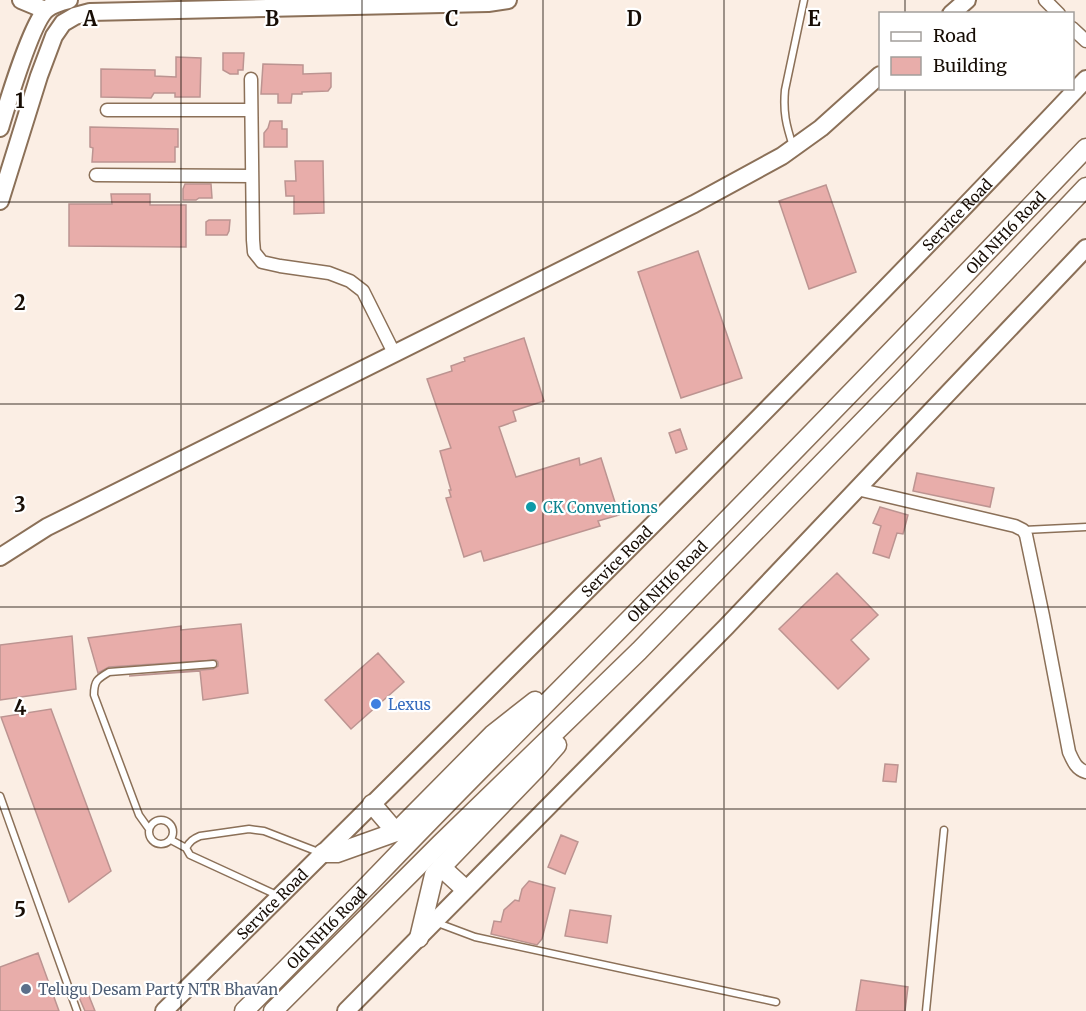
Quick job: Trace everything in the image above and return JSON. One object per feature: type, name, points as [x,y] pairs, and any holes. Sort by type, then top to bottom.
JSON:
[{"type":"main road","name":"Old NH16 Road","points":[[244,1011],[597,654],[873,371],[1086,148]]},
{"type":"main road","name":"Old NH16 Road","points":[[273,1011],[440,844],[639,651],[903,380],[1086,187]]},
{"type":"main road","points":[[418,938],[434,874],[537,768],[639,651]]},
{"type":"main road","points":[[323,853],[337,853],[396,832],[493,734],[597,654]]},
{"type":"main road","points":[[372,804],[396,832]]},
{"type":"main road","points":[[441,867],[465,889]]},
{"type":"street","points":[[21,0],[45,10]]},
{"type":"street","points":[[22,127],[1,124],[5,97],[36,23],[45,10],[57,3],[69,0]]},
{"type":"street","points":[[0,201],[30,102],[54,36],[63,23],[75,16],[90,12],[488,3],[508,0]]},
{"type":"street","points":[[953,12],[967,0]]},
{"type":"street","points":[[1045,0],[1057,12]]},
{"type":"street","points":[[1074,30],[1086,41]]},
{"type":"street","points":[[0,557],[47,527],[694,204],[782,156],[821,128],[879,76]]},
{"type":"street","points":[[251,79],[254,252],[262,262],[329,273],[350,281],[363,291],[394,353]]},
{"type":"street","name":"Service Road","points":[[164,1011],[632,547],[966,206],[1086,79]]},
{"type":"street","points":[[5,97],[30,102]]},
{"type":"street","points":[[107,110],[251,110]]},
{"type":"street","points":[[96,175],[252,176]]},
{"type":"street","points":[[346,1011],[726,627],[1086,248]]},
{"type":"street","points":[[857,489],[1015,526],[1023,530],[1043,616],[1069,752],[1075,764],[1086,772]]},
{"type":"lane","points":[[794,148],[785,124],[783,105],[804,0]]},
{"type":"lane","points":[[1023,530],[1086,527]]},
{"type":"lane","points":[[149,829],[155,821],[166,820],[173,829],[171,840],[166,844],[160,844],[150,839],[149,829],[139,814],[94,695],[94,684],[109,672],[213,664]]},
{"type":"lane","points":[[0,796],[77,1011]]},
{"type":"lane","points":[[186,848],[193,839],[200,836],[249,830],[264,831],[323,853]]},
{"type":"lane","points":[[926,1011],[944,830]]},
{"type":"lane","points":[[171,840],[186,848],[190,855],[279,896]]},
{"type":"lane","points":[[434,922],[475,937],[776,1002]]},
{"type":"building","points":[[223,53],[244,53],[243,70],[238,70],[238,74],[230,74],[223,70]]},
{"type":"building","points":[[176,57],[201,58],[200,97],[175,97],[175,93],[154,93],[151,98],[101,97],[101,69],[155,70],[155,76],[176,77]]},
{"type":"building","points":[[263,64],[303,65],[303,74],[331,73],[331,87],[328,91],[292,94],[291,103],[278,103],[278,94],[261,94]]},
{"type":"building","points":[[270,121],[282,121],[282,129],[287,129],[287,147],[264,147],[264,133]]},
{"type":"building","points":[[90,127],[178,129],[175,162],[92,162]]},
{"type":"building","points":[[295,161],[323,161],[324,213],[294,214],[294,196],[286,196],[285,181],[296,181]]},
{"type":"building","points":[[185,184],[211,184],[212,198],[183,200]]},
{"type":"building","points":[[826,185],[856,272],[809,289],[779,201]]},
{"type":"building","points":[[111,194],[150,194],[150,205],[186,205],[186,247],[69,246],[69,204],[112,204]]},
{"type":"building","points":[[230,220],[227,235],[206,235],[206,222]]},
{"type":"building","points":[[698,251],[742,378],[681,398],[638,272]]},
{"type":"building","points":[[524,338],[544,401],[513,411],[516,421],[499,427],[516,477],[579,458],[580,465],[601,458],[619,515],[598,521],[600,526],[484,561],[481,551],[464,557],[446,498],[451,497],[449,490],[451,490],[440,451],[451,448],[427,379],[452,371],[451,366],[465,361],[464,358]]},
{"type":"building","points":[[680,429],[687,449],[676,453],[669,433]]},
{"type":"building","points":[[917,473],[994,488],[990,507],[913,491]]},
{"type":"building","points":[[880,507],[908,515],[903,534],[897,533],[889,558],[873,553],[881,526],[873,523]]},
{"type":"building","points":[[837,573],[878,615],[851,640],[869,659],[838,689],[779,629]]},
{"type":"building","points":[[241,624],[248,693],[203,700],[200,671],[129,676],[213,669],[218,666],[216,660],[109,667],[98,673],[88,638],[181,626],[181,630]]},
{"type":"building","points":[[72,636],[76,689],[0,700],[0,645]]},
{"type":"building","points":[[378,653],[404,682],[351,729],[325,700]]},
{"type":"building","points":[[51,709],[111,871],[69,902],[1,717]]},
{"type":"building","points":[[885,764],[898,765],[896,782],[883,781]]},
{"type":"building","points":[[561,835],[578,842],[565,874],[548,867]]},
{"type":"building","points":[[529,881],[555,888],[542,939],[537,945],[491,934],[494,921],[501,922],[504,910],[515,900],[519,901],[522,889]]},
{"type":"building","points":[[570,910],[611,916],[607,943],[565,936]]},
{"type":"building","name":"Telugu Desam Party NTR Bhavan","points":[[38,953],[59,1011],[0,1011],[0,967]]},
{"type":"building","points":[[861,980],[908,987],[905,1011],[856,1011]]},
{"type":"building","points":[[87,991],[95,1011],[85,1011],[78,995]]},
{"type":"place","name":"CK Conventions","points":[[531,507]]},
{"type":"place","name":"Lexus","points":[[376,704]]},
{"type":"place","name":"Telugu Desam Party NTR Bhavan","points":[[26,989]]}]
